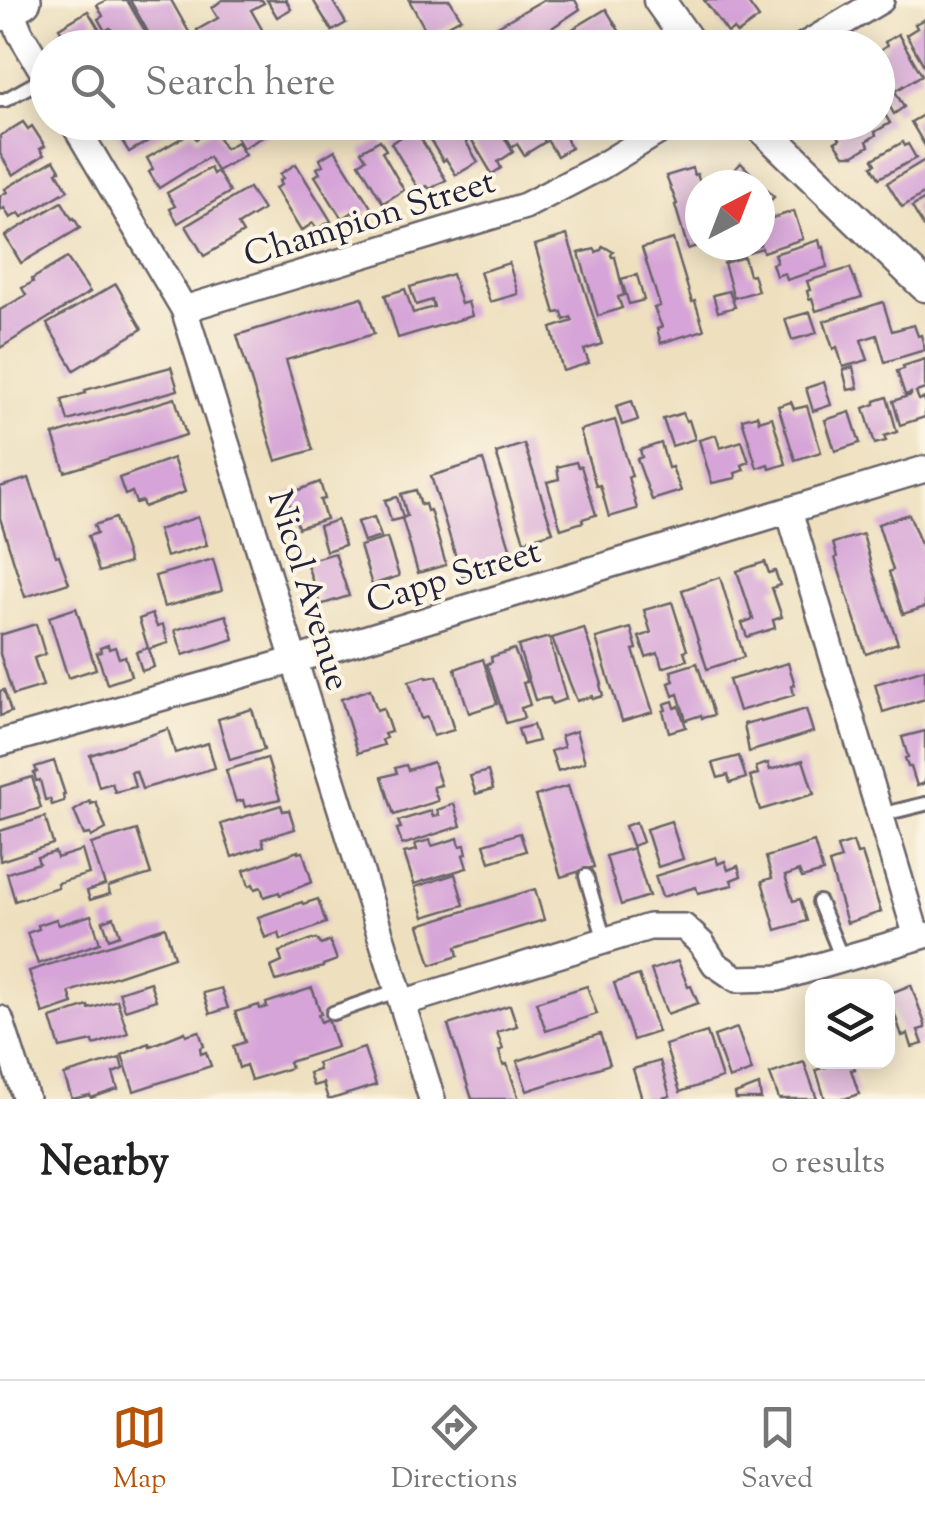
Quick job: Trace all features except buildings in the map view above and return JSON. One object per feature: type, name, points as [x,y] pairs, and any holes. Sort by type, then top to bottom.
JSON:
[{"type":"street","points":[[659,0],[680,30]]},
{"type":"street","points":[[830,30],[880,0]]},
{"type":"street","points":[[10,5],[30,51]]},
{"type":"street","name":"Nicol Avenue","points":[[84,140],[184,309],[432,1099]]},
{"type":"street","name":"Champion Street","points":[[184,309],[525,206],[644,140]]},
{"type":"street","points":[[775,140],[925,286]]},
{"type":"street","name":"Capp Street","points":[[0,743],[295,660],[925,469]]},
{"type":"street","points":[[400,996],[649,927],[684,927],[715,964],[738,979],[778,978],[921,936],[880,816],[789,511]]},
{"type":"street","points":[[0,1020],[26,1099]]},
{"type":"lane","points":[[0,100],[30,87]]},
{"type":"lane","points":[[880,816],[925,804]]},
{"type":"lane","points":[[586,876],[605,941]]},
{"type":"lane","points":[[819,902],[842,959]]},
{"type":"lane","points":[[333,1014],[400,996]]}]
